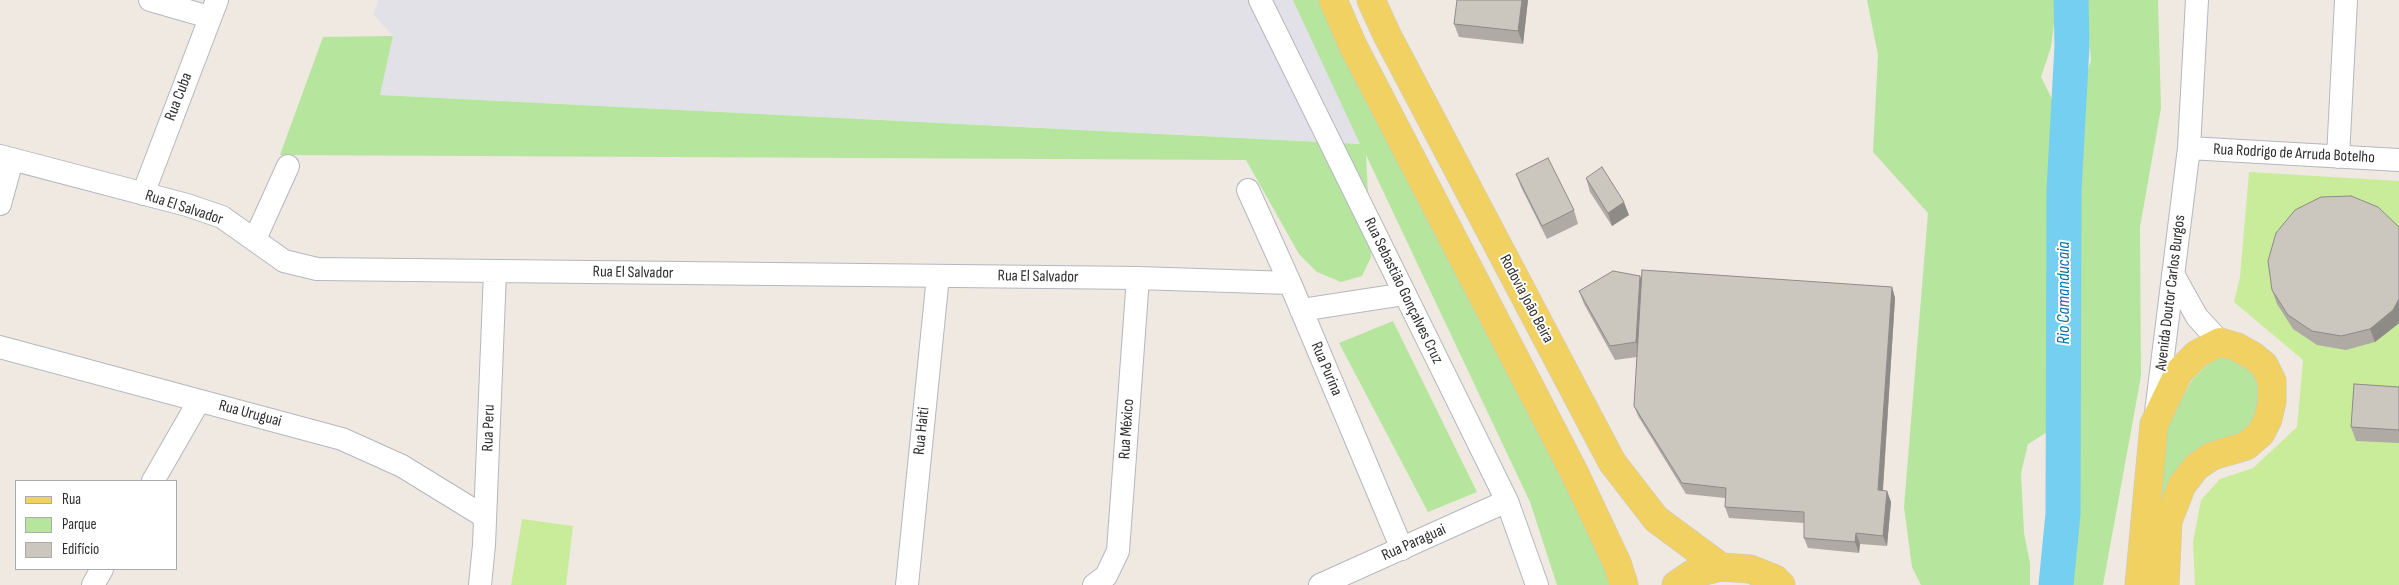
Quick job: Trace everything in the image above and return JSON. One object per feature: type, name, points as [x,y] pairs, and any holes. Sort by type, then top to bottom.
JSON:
[{"type":"main road","points":[[1333,0],[1353,46],[1574,472],[1617,563],[1624,585]]},
{"type":"main road","name":"Rodovia João Beira","points":[[1371,0],[1386,35],[1612,462],[1656,520],[1721,566]]},
{"type":"main road","points":[[2154,424],[2179,372],[2197,354],[2220,342],[2253,356],[2264,365],[2272,381],[2272,401],[2268,419],[2261,433],[2246,446],[2212,456],[2196,467],[2182,485],[2168,521],[2165,552],[2165,585]]},
{"type":"main road","name":"Avenida Doutor Carlos Burgos","points":[[2139,585],[2154,424]]},
{"type":"main road","points":[[1676,585],[1692,574],[1721,566],[1750,569],[1775,580],[1781,585]]},
{"type":"street","points":[[150,0],[213,8]]},
{"type":"street","name":"Rua Sebastião Gonçalves Cruz","points":[[1260,0],[1507,501],[1536,585]]},
{"type":"street","name":"Avenida Doutor Carlos Burgos","points":[[2154,424],[2189,148],[2197,0]]},
{"type":"street","points":[[2338,157],[2346,0]]},
{"type":"street","name":"Rua Cuba","points":[[143,194],[213,8]]},
{"type":"street","name":"Rua Rodrigo de Arruda Botelho","points":[[2189,148],[2399,160]]},
{"type":"street","points":[[0,204],[6,158]]},
{"type":"street","name":"Rua El Salvador","points":[[6,158],[222,217],[284,261],[317,270],[1138,278],[1290,283]]},
{"type":"street","points":[[255,239],[288,166]]},
{"type":"street","name":"Rua Purina","points":[[1248,190],[1290,283],[1402,549]]},
{"type":"street","name":"Rua Peru","points":[[480,585],[485,517],[495,272]]},
{"type":"street","points":[[2173,274],[2197,316],[2220,342]]},
{"type":"street","name":"Rua Haiti","points":[[906,585],[938,276]]},
{"type":"street","name":"Rua México","points":[[1100,580],[1118,551],[1138,278]]},
{"type":"street","points":[[1301,310],[1405,294]]},
{"type":"street","name":"Rua Uruguai","points":[[0,347],[342,438],[402,466],[485,517]]},
{"type":"street","points":[[154,480],[200,401]]},
{"type":"street","name":"Rua Paraguai","points":[[1320,585],[1507,501]]},
{"type":"street","points":[[93,585],[101,570]]},
{"type":"shaded area","points":[[378,0],[1301,0],[1365,144],[380,95],[393,36],[373,14]]},
{"type":"green space","points":[[1293,0],[1319,0],[1538,431],[1606,570],[1609,585],[1557,585],[1530,502],[1366,155],[1371,257],[1362,276],[1341,282],[1317,272],[1299,254],[1246,160],[280,155],[323,37],[393,36],[380,95],[1360,144]]},
{"type":"green space","points":[[1867,0],[2057,0],[2051,47],[2041,77],[2054,103],[2081,90],[2091,61],[2086,0],[2158,0],[2161,108],[2140,227],[2141,376],[2103,585],[2066,585],[2070,574],[2070,514],[2064,484],[2068,454],[2055,427],[2028,444],[2021,473],[2024,533],[2030,563],[2030,585],[1921,585],[1912,567],[1904,507],[1928,213],[1873,152],[1878,55]]},
{"type":"green space","points":[[2249,172],[2399,181],[2399,585],[2195,585],[2193,542],[2201,500],[2220,479],[2253,468],[2297,427],[2303,360],[2234,302],[2240,277]]},
{"type":"green space","points":[[1393,321],[1477,492],[1428,512],[1339,343]]},
{"type":"green space","points":[[2218,354],[2246,362],[2260,379],[2259,415],[2246,431],[2206,446],[2154,551],[2167,426],[2192,380]]},
{"type":"green space","points":[[522,519],[573,526],[566,585],[511,585]]},
{"type":"building","points":[[1457,0],[1522,0],[1518,31],[1454,24]]},
{"type":"building","points":[[1548,158],[1574,210],[1542,226],[1516,174]]},
{"type":"building","points":[[1602,167],[1624,202],[1608,213],[1586,178]]},
{"type":"building","points":[[2351,196],[2378,207],[2399,227],[2399,299],[2393,310],[2370,329],[2341,336],[2312,331],[2288,315],[2272,290],[2268,261],[2276,233],[2295,210],[2321,197]]},
{"type":"building","points":[[1642,270],[1892,287],[1878,490],[1887,491],[1883,536],[1856,533],[1855,542],[1804,538],[1804,512],[1725,507],[1726,488],[1682,483],[1634,406]]},
{"type":"building","points":[[1613,271],[1640,276],[1636,342],[1610,346],[1579,291]]},
{"type":"building","points":[[2354,384],[2399,387],[2399,430],[2351,427]]},
{"type":"waterway","name":"Rio Camanducaia","points":[[2056,585],[2063,514],[2064,190],[2072,46],[2071,0]]}]
